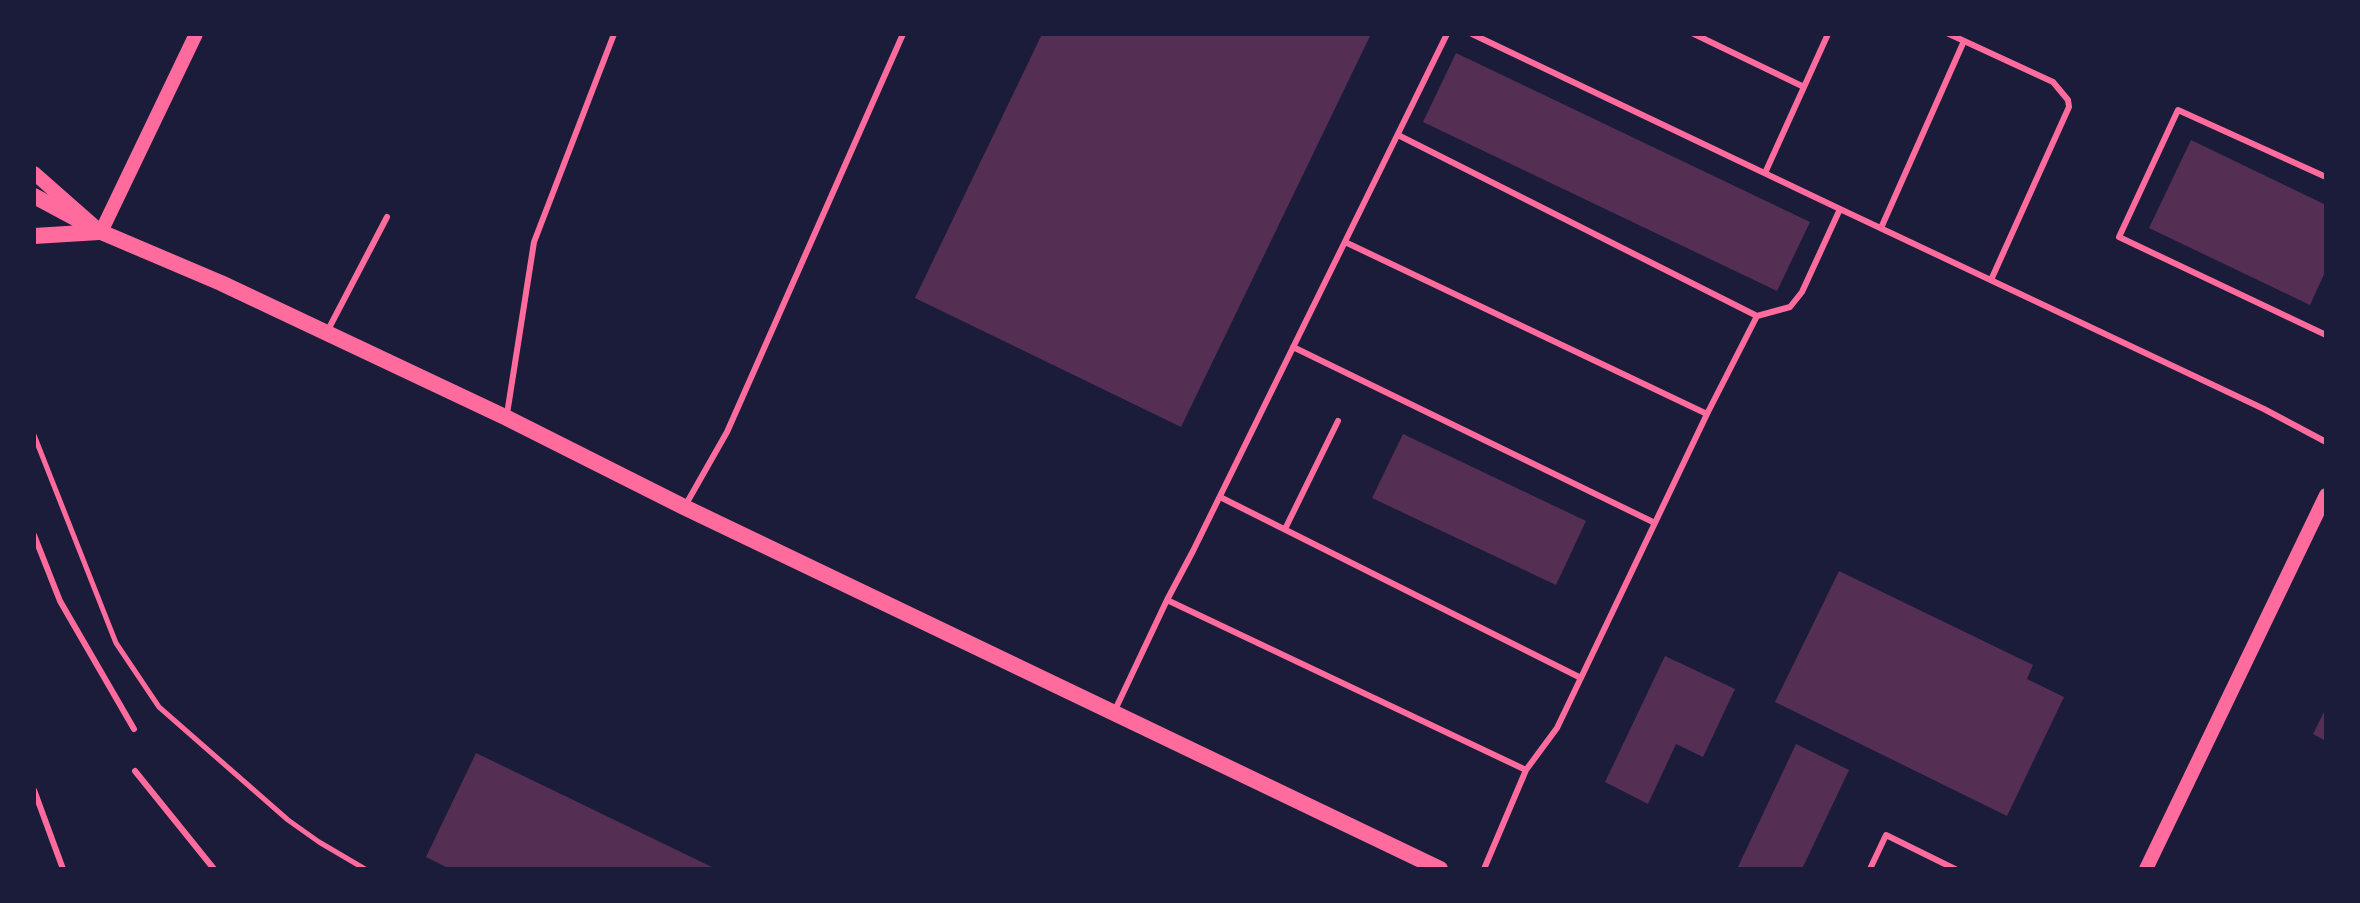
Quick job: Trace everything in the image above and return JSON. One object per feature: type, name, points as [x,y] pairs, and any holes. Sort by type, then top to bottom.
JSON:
[{"type":"main road","points":[[34,196],[101,232],[221,283],[507,418],[684,507],[1440,869]]},
{"type":"main road","points":[[34,236],[101,232]]},
{"type":"street","points":[[34,173],[101,232],[196,34]]},
{"type":"street","points":[[2146,869],[2326,495]]},
{"type":"lane","points":[[507,418],[534,242],[614,34]]},
{"type":"lane","points":[[684,507],[727,432],[903,34]]},
{"type":"lane","points":[[1114,713],[1447,34]]},
{"type":"lane","points":[[1472,34],[2264,409],[2326,442]]},
{"type":"lane","points":[[1694,34],[1804,87]]},
{"type":"lane","points":[[1765,173],[1828,34]]},
{"type":"lane","points":[[1949,34],[2053,82],[2064,93],[2069,107],[1991,280]]},
{"type":"lane","points":[[1881,228],[1964,41]]},
{"type":"lane","points":[[2326,177],[2178,110],[2119,237],[2326,335]]},
{"type":"lane","points":[[1398,135],[1757,316],[1790,307],[1802,292],[1840,209]]},
{"type":"lane","points":[[326,333],[387,217]]},
{"type":"lane","points":[[1345,242],[1707,414]]},
{"type":"lane","points":[[1484,869],[1526,770],[1557,728],[1757,316]]},
{"type":"lane","points":[[1293,347],[1655,523]]},
{"type":"lane","points":[[1285,529],[1338,421]]},
{"type":"lane","points":[[1220,497],[1581,678]]},
{"type":"lane","points":[[34,535],[60,601],[134,729]]},
{"type":"lane","points":[[1167,600],[1526,770]]},
{"type":"lane","points":[[135,771],[214,869]]},
{"type":"lane","points":[[34,790],[63,869]]},
{"type":"lane","points":[[1870,869],[1886,835],[1955,869]]},
{"type":"path","points":[[34,435],[116,643],[159,707],[288,820],[365,869]]},
{"type":"building","points":[[1042,34],[1371,34],[1181,427],[915,298]]},
{"type":"building","points":[[1456,53],[1810,222],[1777,291],[1423,122]]},
{"type":"building","points":[[2191,140],[2326,205],[2326,270],[2310,305],[2149,228]]},
{"type":"building","points":[[1403,434],[1586,521],[1556,585],[1372,498]]},
{"type":"building","points":[[1839,571],[2033,665],[2027,679],[2064,697],[2007,816],[1775,702]]},
{"type":"building","points":[[1665,656],[1735,689],[1703,757],[1676,744],[1648,804],[1605,782]]},
{"type":"building","points":[[2326,708],[2326,741],[2313,734]]},
{"type":"building","points":[[1796,744],[1849,770],[1802,869],[1737,869]]},
{"type":"building","points":[[476,753],[716,869],[450,869],[426,857]]}]
